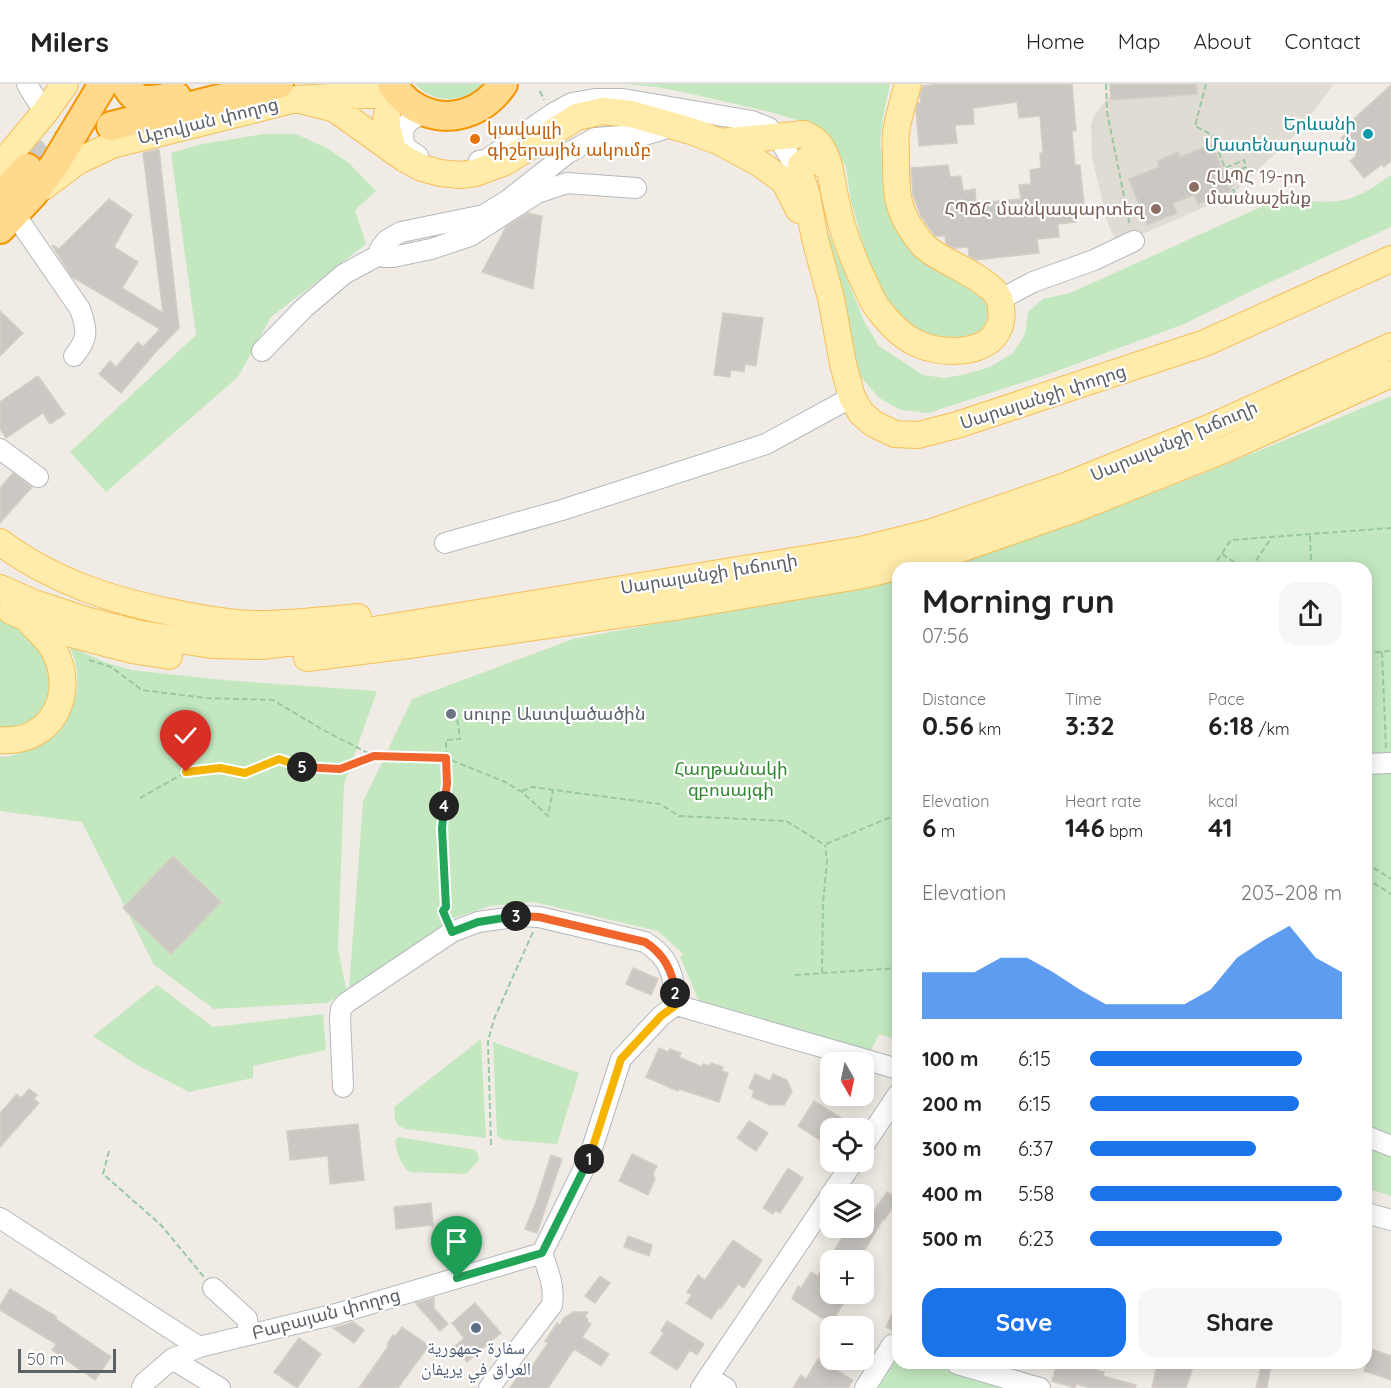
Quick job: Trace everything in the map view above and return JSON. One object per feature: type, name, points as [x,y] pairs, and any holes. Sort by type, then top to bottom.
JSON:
[{"type":"highway","points":[[126,84],[135,97],[147,101],[236,84],[280,90]]},
{"type":"highway","points":[[394,88],[410,104],[426,112],[453,116],[470,112],[486,103],[503,84]]},
{"type":"highway","name":"Աբովյան փողոց","points":[[111,126],[280,90]]},
{"type":"highway","points":[[6,215],[20,176],[55,164],[96,96]]},
{"type":"main road","points":[[20,176],[39,119],[65,84]]},
{"type":"main road","points":[[720,142],[804,134],[816,142],[823,151],[830,169],[842,225],[854,262],[876,306],[901,334],[917,344],[947,351],[966,350],[986,344],[997,332],[1002,317],[1001,305],[996,292],[923,246],[907,224],[899,205],[896,188],[896,133],[908,84]]},
{"type":"main road","points":[[393,150],[385,119],[394,88]]},
{"type":"main road","name":"Աբովյան փողոց","points":[[20,176],[78,161],[112,144],[280,90],[394,88]]},
{"type":"main road","points":[[280,90],[335,109],[422,168],[460,175],[476,173],[505,162],[577,117],[603,111],[631,114],[691,130],[720,142],[759,163],[784,181],[815,239]]},
{"type":"main road","points":[[0,141],[39,119]]},
{"type":"main road","points":[[815,239],[807,196],[800,174],[801,165],[807,160],[818,161],[830,169]]},
{"type":"main road","points":[[0,241],[6,215]]},
{"type":"main road","name":"Սարալանջի փողոց","points":[[815,239],[831,298],[843,364],[852,397],[861,413],[874,424],[895,434],[918,435],[957,425],[1205,343],[1391,259]]},
{"type":"main road","name":"Սարալանջի խճուղի","points":[[0,588],[33,603],[141,634],[212,645],[262,646],[319,639],[860,549],[932,532],[1065,486],[1211,427],[1391,346]]},
{"type":"main road","name":"Սարալանջի խճուղի","points":[[916,562],[940,556],[1074,509],[1226,449],[1391,374]]},
{"type":"main road","points":[[0,542],[18,556],[73,584],[123,601],[224,622],[265,624],[400,613],[459,615]]},
{"type":"main road","name":"Սարալանջի խճուղի","points":[[0,606],[52,629],[132,650],[215,662],[279,661],[674,607],[864,575],[892,568]]},
{"type":"main road","points":[[0,740],[20,739],[43,728],[54,716],[61,698],[61,671],[54,650],[25,617]]},
{"type":"street","points":[[27,84],[39,119]]},
{"type":"street","points":[[426,112],[408,121],[403,127],[405,147],[429,161],[443,164],[469,164],[486,160],[552,114],[572,104],[595,99],[623,99],[752,121],[768,128],[776,136],[800,174]]},
{"type":"street","points":[[381,254],[380,249],[387,240],[401,232],[484,215],[508,200],[568,153],[595,138],[622,135],[638,137],[674,126]]},
{"type":"street","points":[[381,254],[384,257],[431,249],[470,236],[537,193],[567,183],[636,188]]},
{"type":"street","points":[[6,215],[80,309],[85,321],[86,336],[83,345],[74,356]]},
{"type":"street","points":[[999,300],[1033,282],[1094,260],[1134,241]]},
{"type":"street","points":[[262,351],[304,308],[345,274],[381,254]]},
{"type":"street","points":[[445,543],[562,510],[766,444],[852,397]]},
{"type":"street","points":[[0,449],[38,477]]},
{"type":"street","points":[[1372,764],[1389,763]]},
{"type":"street","points":[[343,1087],[341,1009],[346,1003],[452,932],[478,922],[521,916],[536,925],[645,942],[657,949],[672,974],[676,1005]]},
{"type":"street","points":[[676,1005],[892,1067]]},
{"type":"street","points":[[489,1388],[552,1305],[553,1285],[542,1253],[589,1158],[621,1059],[661,1016],[676,1005]]},
{"type":"street","points":[[874,1130],[892,1103]]},
{"type":"street","points":[[1372,1138],[1391,1146]]},
{"type":"street","points":[[726,1388],[705,1383],[820,1210]]},
{"type":"street","points":[[1372,1215],[1391,1220]]},
{"type":"street","points":[[0,1218],[199,1347]]},
{"type":"street","name":"Բաբայան փողոց","points":[[141,1388],[172,1359],[199,1347],[336,1314],[542,1253]]},
{"type":"street","points":[[213,1288],[247,1318],[249,1335]]},
{"type":"street","points":[[865,1388],[892,1345]]},
{"type":"street","points":[[172,1359],[220,1388]]},
{"type":"street","points":[[973,1369],[1027,1386]]},
{"type":"path","points":[[1106,84],[1107,112],[1134,241]]},
{"type":"path","points":[[1206,84],[1195,126],[1212,135],[1225,168],[1244,160],[1246,167],[1227,175],[1237,199]]},
{"type":"path","points":[[1216,562],[1232,540],[1391,528]]},
{"type":"path","points":[[1310,535],[1310,562]]},
{"type":"path","points":[[1255,562],[1272,537]]},
{"type":"path","points":[[1222,554],[1234,562]]},
{"type":"path","points":[[1372,653],[1391,651]]},
{"type":"path","points":[[1382,652],[1389,763]]},
{"type":"path","points":[[80,657],[111,667],[141,690],[206,698],[273,700],[325,731],[374,756]]},
{"type":"path","points":[[451,711],[456,710],[460,739],[446,740],[447,784],[442,829],[446,907],[443,911],[452,932]]},
{"type":"path","points":[[140,798],[186,772],[220,768],[245,773],[279,759],[300,767],[340,769],[374,756],[446,758],[505,782],[522,792],[548,816],[554,790]]},
{"type":"path","points":[[522,792],[532,787],[660,804],[679,816],[786,821],[825,845]]},
{"type":"path","points":[[825,845],[892,817]]},
{"type":"path","points":[[822,974],[823,903],[827,861],[825,845]]},
{"type":"path","points":[[1372,867],[1391,879]]},
{"type":"path","points":[[1372,882],[1391,894]]},
{"type":"path","points":[[491,1145],[488,1041],[494,1019],[536,925]]},
{"type":"path","points":[[795,975],[892,968]]},
{"type":"path","points":[[109,1151],[103,1174],[161,1225],[213,1288]]},
{"type":"shaded area","points":[[1109,84],[1334,84],[1299,131],[1236,191],[1237,193],[1117,245],[1107,221],[1092,157],[1091,124],[1094,116],[1110,95]]},
{"type":"green space","points":[[415,84],[484,84],[468,95],[450,99],[431,96]]},
{"type":"green space","points":[[624,84],[890,84],[880,143],[889,202],[981,291],[989,308],[986,322],[979,333],[966,340],[936,338],[917,332],[897,320],[886,302],[867,259],[851,201],[846,167],[836,149],[809,124],[774,113],[692,94],[657,87]]},
{"type":"green space","points":[[264,134],[296,134],[327,148],[349,163],[376,191],[355,210],[366,244],[271,317],[238,377],[106,492],[70,452],[196,335],[171,153],[202,144]]},
{"type":"green space","points":[[1391,175],[1391,227],[1184,324],[1046,375],[928,413],[901,410],[879,398],[861,377],[826,227],[865,323],[879,346],[923,375],[945,378],[990,367],[1013,353],[1025,334],[1028,312],[1043,299],[1070,293],[1281,198],[1322,202],[1344,200],[1363,193]]},
{"type":"green space","points":[[1391,396],[1391,1196],[1372,1190],[1372,562],[953,562],[1061,527],[1211,470]]},
{"type":"green space","name":"Հաղթանակի զբոսայգի","points":[[892,580],[892,1038],[879,1034],[870,1052],[863,1052],[699,1001],[680,957],[683,954],[658,931],[534,902],[490,906],[451,919],[349,988],[363,802],[412,699],[573,639]]},
{"type":"green space","points":[[0,616],[37,640],[57,674],[41,718],[0,732]]},
{"type":"green space","points":[[69,645],[107,663],[131,670],[223,680],[377,691],[344,784],[338,949],[347,993],[326,1003],[214,1009],[154,965],[82,822],[0,811],[0,757],[23,752],[49,737],[60,727],[74,703],[77,675],[75,660]]},
{"type":"green space","points":[[157,985],[213,1027],[323,1014],[326,1050],[253,1066],[253,1078],[189,1092],[137,1065],[93,1036]]},
{"type":"green space","points":[[481,1039],[486,1138],[406,1129],[399,1126],[395,1118],[394,1107]]},
{"type":"green space","points":[[493,1042],[579,1073],[557,1144],[506,1140],[497,1135]]},
{"type":"green space","points":[[399,1137],[475,1150],[479,1160],[466,1174],[410,1172],[401,1162],[398,1153],[395,1140]]},
{"type":"green space","points":[[892,1360],[892,1369],[956,1369],[1020,1388],[873,1388],[889,1361]]},
{"type":"building","points":[[932,84],[1072,84],[1076,131],[1072,131],[1075,165],[1080,165],[1084,203],[1074,204],[1076,222],[1058,224],[1059,237],[1037,239],[1039,253],[976,260],[969,256],[968,247],[954,248],[946,243],[945,236],[935,236],[921,216],[913,195],[911,168],[948,165],[950,177],[961,176],[963,191],[975,189],[976,203],[1021,199],[1019,185],[1031,184],[1030,170],[1041,168],[1040,153],[1043,153],[1040,116],[1019,118],[1017,102],[973,108],[974,124],[955,125],[957,143],[919,146],[916,110],[918,103],[921,103],[920,96],[923,86]]},
{"type":"building","points":[[1110,84],[1196,84],[1197,94],[1111,100]]},
{"type":"building","name":"Երևանի Մատենադարան","points":[[1391,85],[1391,161],[1384,167],[1382,164],[1364,178],[1350,161],[1357,155],[1341,138],[1349,131],[1345,127]]},
{"type":"building","name":"ՀԱՊՀ 19-րդ մասնաշենք","points":[[1212,144],[1231,191],[1198,204],[1194,195],[1173,203],[1177,213],[1147,225],[1129,179],[1159,167],[1157,161],[1178,152],[1180,157]]},
{"type":"building","points":[[159,149],[179,328],[121,393],[99,374],[110,361],[116,367],[138,342],[143,347],[160,329],[72,277],[52,245],[59,249],[109,199],[132,215],[114,247],[138,262],[122,288],[163,313],[143,153]]},
{"type":"building","points":[[528,213],[542,216],[533,289],[482,272],[506,227]]},
{"type":"building","points":[[0,311],[23,333],[0,356]]},
{"type":"building","points":[[723,313],[763,318],[756,366],[745,364],[744,372],[731,370],[730,377],[714,375]]},
{"type":"building","points":[[38,376],[65,414],[50,424],[43,413],[6,438],[0,429],[0,402]]},
{"type":"building","points":[[13,473],[32,487],[0,523],[0,488]]},
{"type":"building","points":[[173,856],[221,902],[171,954],[123,908]]},
{"type":"building","points":[[633,968],[658,979],[651,995],[626,984]]},
{"type":"building","points":[[659,1048],[668,1052],[670,1049],[681,1053],[679,1057],[702,1067],[703,1064],[710,1066],[711,1063],[723,1067],[722,1071],[728,1073],[719,1102],[679,1089],[678,1091],[646,1077]]},
{"type":"building","points":[[755,1074],[770,1081],[773,1074],[787,1080],[792,1092],[784,1105],[770,1105],[752,1097],[754,1091],[749,1088]]},
{"type":"building","points":[[29,1089],[37,1095],[34,1099],[39,1103],[0,1147],[0,1113],[17,1094],[21,1098]]},
{"type":"building","points":[[814,1101],[841,1118],[820,1118],[820,1140],[798,1126]]},
{"type":"building","points":[[749,1121],[768,1133],[756,1151],[737,1138]]},
{"type":"building","points":[[358,1124],[364,1180],[330,1184],[328,1156],[290,1160],[287,1131]]},
{"type":"building","points":[[632,1154],[657,1166],[653,1174],[655,1179],[648,1195],[619,1181]]},
{"type":"building","points":[[551,1155],[562,1159],[537,1233],[525,1229]]},
{"type":"building","points":[[788,1168],[803,1178],[780,1213],[775,1210],[773,1214],[763,1208]]},
{"type":"building","points":[[887,1192],[892,1195],[892,1208],[874,1234],[874,1211]]},
{"type":"building","points":[[431,1203],[433,1225],[396,1229],[394,1207]]},
{"type":"building","points":[[628,1236],[652,1245],[649,1256],[624,1247]]},
{"type":"building","points":[[842,1238],[872,1238],[865,1250],[834,1250]]},
{"type":"building","points":[[733,1240],[762,1260],[744,1288],[738,1284],[711,1319],[686,1303],[692,1295],[687,1292],[698,1275],[705,1280]]},
{"type":"building","points":[[811,1272],[818,1276],[820,1272],[820,1304],[843,1304],[836,1316],[820,1317],[792,1299],[798,1286],[801,1288]]},
{"type":"building","points":[[600,1276],[610,1283],[595,1303],[585,1296]]},
{"type":"building","points":[[10,1289],[57,1317],[56,1319],[111,1357],[95,1380],[52,1350],[56,1344],[0,1310]]},
{"type":"building","points":[[434,1298],[434,1308],[448,1324],[440,1331],[415,1303]]},
{"type":"building","name":"سفارة جمهورية العراق في يريفان","points":[[475,1303],[501,1333],[467,1362],[454,1347],[464,1338],[452,1323]]},
{"type":"building","points":[[573,1312],[588,1312],[585,1317],[591,1324],[582,1337],[609,1354],[601,1366],[574,1349],[548,1388],[510,1388],[521,1372],[526,1375],[548,1343],[545,1341],[557,1323],[560,1325],[563,1319]]},
{"type":"building","points":[[892,1314],[892,1330],[886,1327]]},
{"type":"building","points":[[667,1321],[704,1344],[697,1355],[690,1350],[677,1370],[650,1353],[664,1333],[661,1331]]},
{"type":"building","points":[[353,1322],[364,1330],[354,1343],[333,1328]]},
{"type":"building","points":[[402,1327],[429,1346],[398,1388],[359,1388],[389,1345],[387,1344],[393,1335],[395,1337]]},
{"type":"building","points":[[299,1338],[321,1354],[297,1388],[274,1372]]},
{"type":"building","points":[[1372,1349],[1391,1356],[1391,1380],[1364,1371],[1372,1369]]},
{"type":"building","points":[[818,1359],[820,1370],[836,1370],[853,1380],[848,1388],[793,1388],[801,1375],[806,1379]]},
{"type":"building","points":[[1056,1369],[1093,1369],[1104,1372],[1103,1376],[1136,1385],[1135,1388],[1090,1388],[1076,1384],[1075,1388],[1052,1381]]},
{"type":"building","points":[[1156,1369],[1192,1369],[1186,1388],[1152,1388]]},
{"type":"building","points":[[1261,1369],[1270,1369],[1267,1388],[1256,1388]]},
{"type":"tunnel","points":[[27,168],[71,138],[88,131],[111,126]]},
{"type":"place","name":"Երևանի Մատենադարան","points":[[1368,134]]},
{"type":"place","name":"կավալլի գիշերային ակումբ","points":[[475,139]]},
{"type":"place","name":"ՀԱՊՀ 19-րդ մասնաշենք","points":[[1194,187]]},
{"type":"place","name":"ՀՊՃՀ մանկապարտեզ","points":[[1156,209]]},
{"type":"place","name":"սուրբ Աստվածածին","points":[[451,714]]},
{"type":"place","name":"سفارة جمهورية العراق في يريفان","points":[[476,1328]]},
{"type":"route","points":[[186,772],[220,768],[245,773],[279,759],[300,767],[340,769],[374,756],[446,758],[447,784],[442,829],[446,907],[443,911],[452,932],[478,922],[521,916],[539,917],[645,942],[657,949],[672,974],[676,1005],[661,1016],[621,1059],[589,1158],[542,1253],[457,1278]]}]
